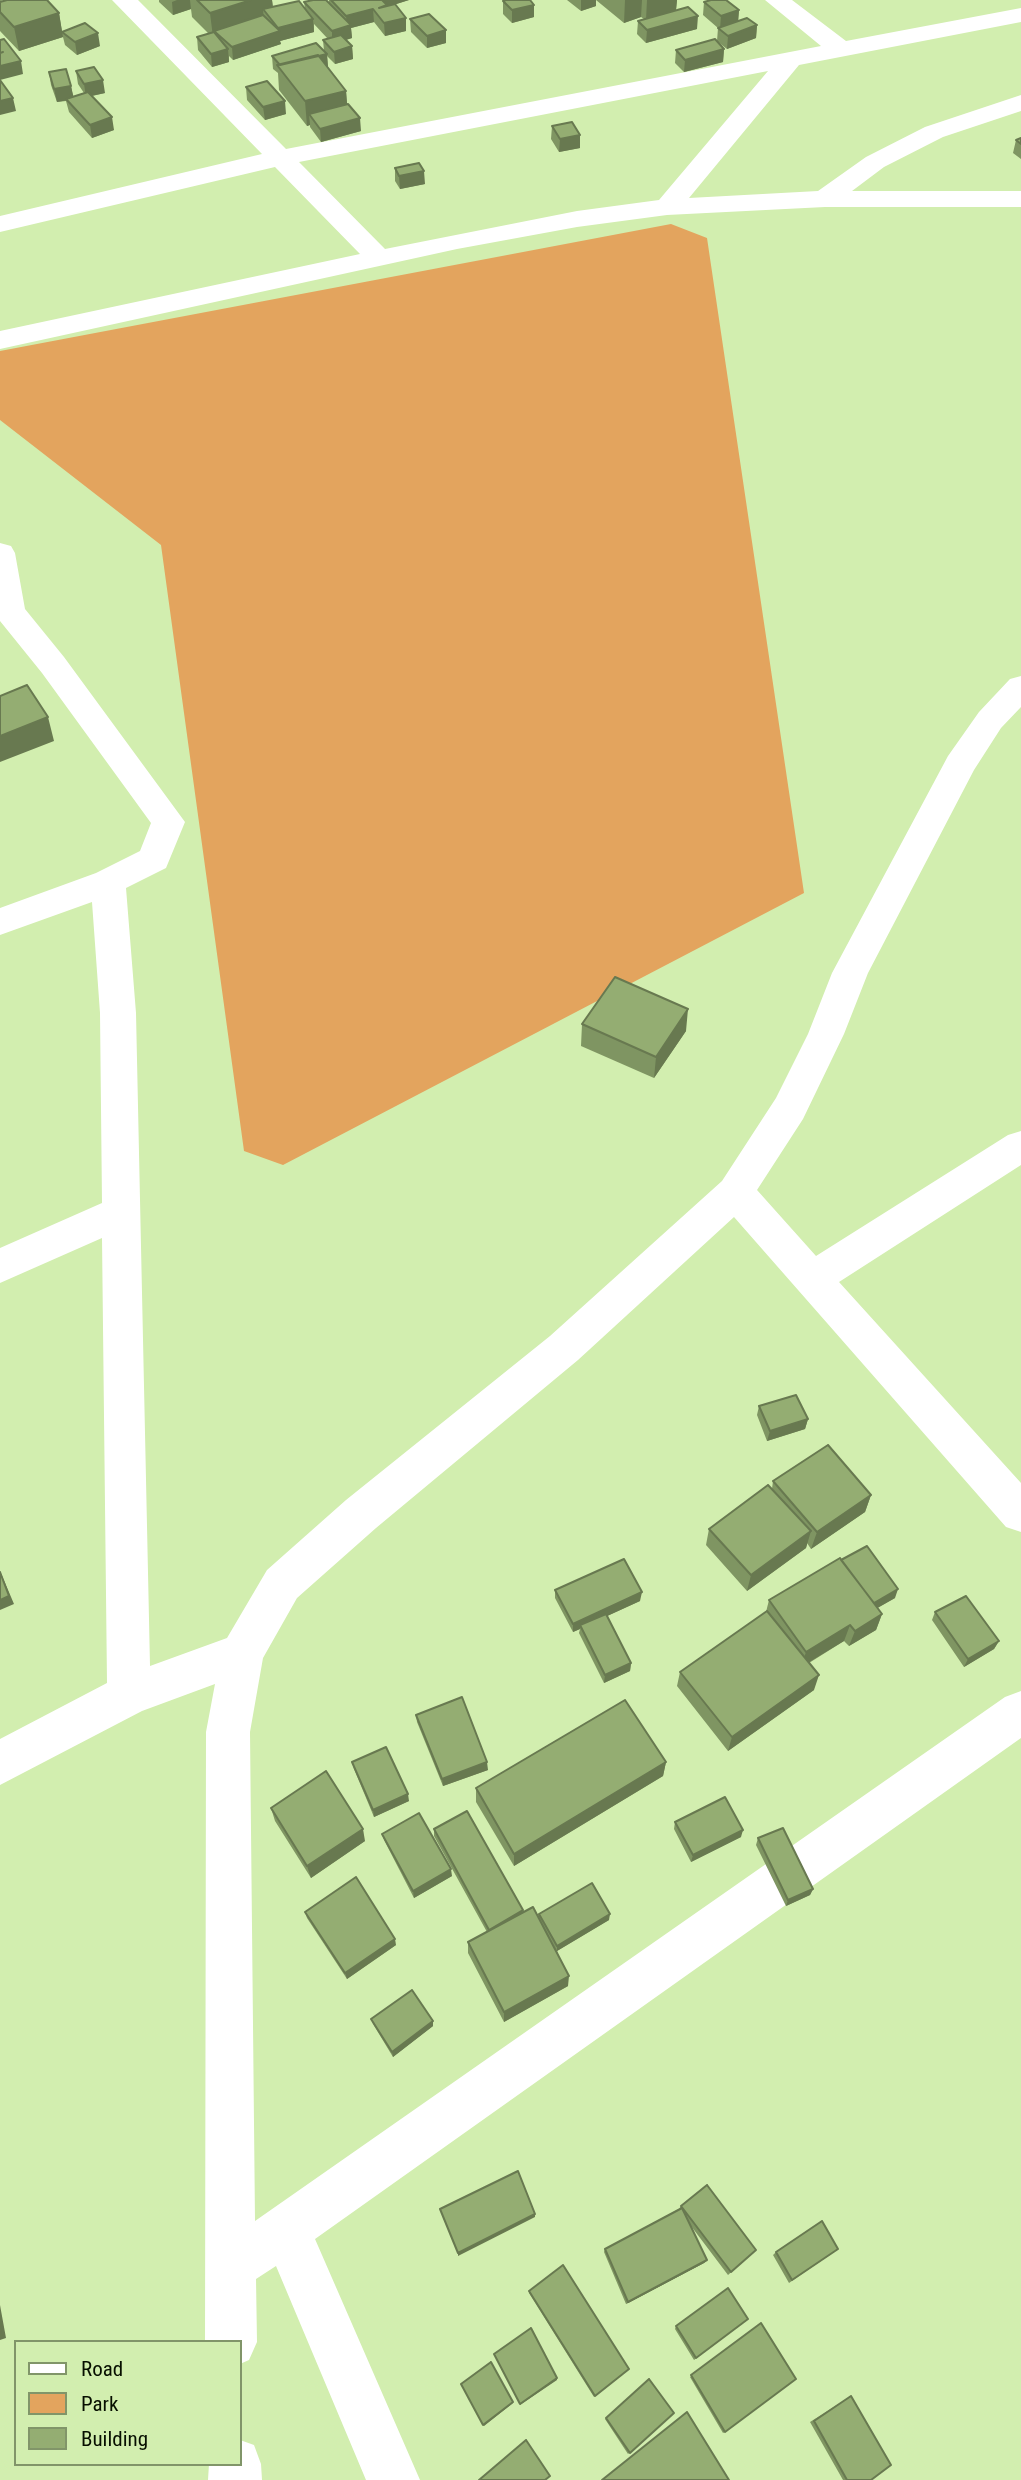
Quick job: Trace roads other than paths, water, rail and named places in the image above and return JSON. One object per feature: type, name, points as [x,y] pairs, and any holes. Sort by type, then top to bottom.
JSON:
[{"type":"street","points":[[124,0],[379,258]]},
{"type":"street","points":[[777,0],[839,48]]},
{"type":"street","points":[[0,224],[280,158],[1021,15]]},
{"type":"street","points":[[667,207],[793,57]]},
{"type":"street","points":[[825,199],[876,162],[934,132],[1021,103]]},
{"type":"street","points":[[0,340],[379,258],[577,219],[667,207],[825,199],[1021,199]]},
{"type":"street","points":[[0,554],[10,612],[53,665],[167,822],[154,859],[108,882],[0,922]]},
{"type":"street","points":[[231,2340],[228,1732],[242,1653],[282,1584],[361,1514],[564,1348],[735,1192],[790,1108],[826,1034],[850,973],[960,764],[990,720],[1021,687]]},
{"type":"street","points":[[108,882],[118,1013],[129,1695]]},
{"type":"street","points":[[813,1278],[1021,1146]]},
{"type":"street","points":[[735,1192],[1021,1513]]},
{"type":"street","points":[[0,1266],[121,1212]]},
{"type":"street","points":[[0,1763],[129,1695],[242,1653]]},
{"type":"street","points":[[229,2267],[286,2230],[1021,1712]]},
{"type":"street","points":[[286,2230],[393,2480]]}]
